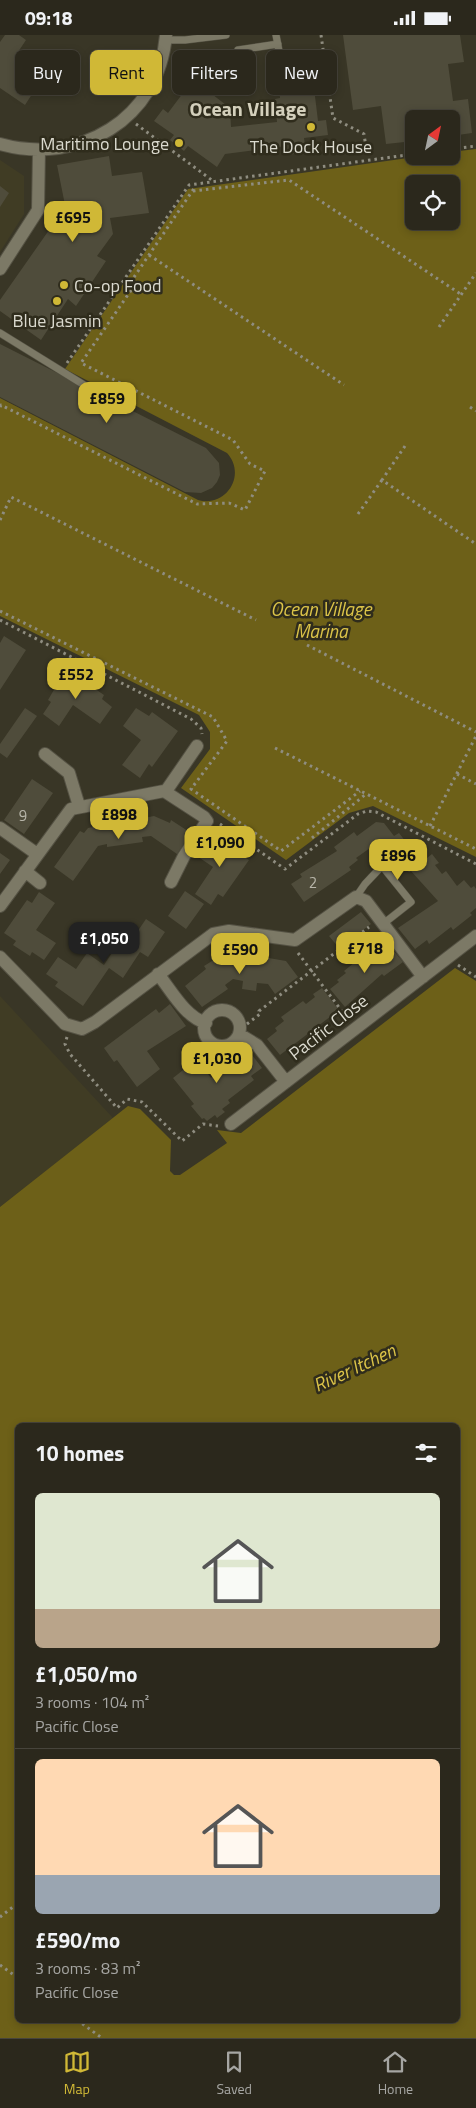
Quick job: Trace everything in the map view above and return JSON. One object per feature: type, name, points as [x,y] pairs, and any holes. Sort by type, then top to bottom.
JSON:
[{"type":"street","points":[[0,144],[39,150],[63,148],[84,142],[107,131],[127,117],[144,97],[164,57],[166,37]]},
{"type":"street","points":[[0,269],[38,210],[39,150]]},
{"type":"street","points":[[0,906],[67,813],[79,806],[166,791],[197,746]]},
{"type":"street","points":[[45,753],[69,773],[79,806]]},
{"type":"street","points":[[166,791],[206,820],[206,824],[184,856],[171,881]]},
{"type":"street","points":[[0,828],[36,854]]},
{"type":"street","points":[[25,871],[40,883]]},
{"type":"street","points":[[0,957],[61,1021],[73,1028],[82,1029],[90,1025],[207,937],[229,931],[288,940],[301,938],[356,897],[366,901],[423,977]]},
{"type":"street","name":"Pacific Close","points":[[231,1124],[476,936]]},
{"type":"street","points":[[158,974],[188,1012],[206,1023]]},
{"type":"street","points":[[222,1010],[232,1013],[237,1017],[239,1031],[233,1042],[228,1045],[216,1044],[205,1033],[206,1023],[210,1014],[222,1010]]},
{"type":"street","points":[[239,1031],[258,1045],[286,1082]]},
{"type":"lane","points":[[166,37],[185,40],[226,35]]},
{"type":"lane","points":[[276,35],[279,50]]},
{"type":"lane","points":[[238,50],[278,43]]},
{"type":"lane","points":[[0,333],[97,393]]},
{"type":"lane","points":[[356,897],[365,883],[382,866],[411,902],[381,922]]},
{"type":"path","points":[[321,35],[333,118],[364,134],[367,154]]},
{"type":"path","points":[[127,117],[213,182]]},
{"type":"path","points":[[460,148],[476,146]]},
{"type":"path","points":[[61,372],[189,185],[405,155]]},
{"type":"path","points":[[192,191],[289,180],[462,295]]},
{"type":"path","points":[[0,407],[1,405],[198,504],[229,503],[245,510],[265,471],[250,464],[233,440],[80,363],[134,286],[130,283],[195,187]]},
{"type":"path","points":[[149,255],[344,385]]},
{"type":"path","points":[[440,327],[476,273]]},
{"type":"path","points":[[470,407],[476,411]]},
{"type":"path","points":[[358,514],[405,446]]},
{"type":"path","points":[[382,480],[476,544]]},
{"type":"path","points":[[0,520],[12,497],[256,620]]},
{"type":"path","points":[[0,620],[190,719],[201,729],[202,735],[197,746]]},
{"type":"path","points":[[307,645],[476,732]]},
{"type":"path","points":[[430,826],[476,736]]},
{"type":"path","points":[[275,748],[476,849]]},
{"type":"path","points":[[456,773],[476,784]]},
{"type":"path","points":[[312,838],[366,794]]},
{"type":"path","points":[[206,820],[211,818],[285,869],[358,814],[367,811],[376,813],[476,864]]},
{"type":"path","points":[[239,1031],[311,971],[381,922]]},
{"type":"path","points":[[288,940],[355,1029]]},
{"type":"path","points":[[0,1917],[15,1905]]},
{"type":"path","points":[[0,1965],[15,1976]]},
{"type":"path","points":[[81,2023],[102,2038]]},
{"type":"shaded area","points":[[0,160],[24,176],[24,214],[0,252]]},
{"type":"shaded area","points":[[0,996],[113,1118],[0,1207]]},
{"type":"water","name":"Ocean Village Marina","points":[[476,149],[476,857],[373,806],[349,813],[286,860],[181,788],[210,749],[210,732],[199,715],[0,616],[0,398],[198,500],[208,501],[217,499],[225,494],[234,480],[233,462],[227,453],[65,369],[188,189],[405,158],[405,165],[460,165],[460,151]]},
{"type":"water","name":"River Itchen","points":[[455,968],[476,981],[476,2038],[0,2038],[0,1207],[128,1106],[140,1109],[171,1140],[170,1171],[174,1175],[180,1175],[227,1143],[217,1130],[241,1133]]},
{"type":"building","points":[[5,35],[19,35],[26,40],[19,50],[15,50],[15,95],[31,95],[25,105],[0,88],[0,42]]},
{"type":"building","points":[[343,35],[460,35],[464,62],[448,64],[453,101],[468,99],[472,133],[460,135],[460,110],[405,110],[405,142],[386,144],[381,106],[353,110]]},
{"type":"building","points":[[182,95],[213,95],[230,108],[231,127],[277,122],[275,99],[280,98],[280,95],[315,95],[318,121],[326,120],[328,135],[304,138],[306,152],[288,155],[286,146],[225,154],[217,167],[188,146],[184,151],[170,140],[174,135],[154,121],[163,109],[168,113]]},
{"type":"building","points":[[109,156],[112,176],[142,172],[149,213],[110,218],[113,234],[97,256],[106,261],[76,306],[68,299],[41,340],[0,311],[0,300],[54,223],[62,229],[68,220],[57,165]]},
{"type":"building","points":[[0,186],[9,193],[0,207]]},
{"type":"building","points":[[0,344],[206,448],[219,463],[220,475],[217,482],[212,488],[201,493],[185,492],[0,397]]},
{"type":"building","points":[[4,636],[26,650],[0,690],[0,643]]},
{"type":"building","points":[[65,671],[67,673],[69,671],[104,695],[102,699],[112,707],[100,724],[73,705],[59,726],[43,714],[51,702],[48,700]]},
{"type":"building","points":[[25,708],[37,716],[7,758],[0,753],[0,744]]},
{"type":"building","points":[[136,708],[149,716],[152,712],[178,731],[152,767],[149,764],[140,778],[122,765],[141,740],[123,726]]},
{"type":"building","points":[[32,779],[53,793],[24,834],[4,820]]},
{"type":"building","points":[[139,816],[139,819],[154,816],[170,823],[171,820],[191,833],[177,854],[151,836],[142,837],[143,842],[107,847],[107,844],[98,846],[73,881],[54,867],[80,831],[84,833],[88,828],[104,825],[103,822]]},
{"type":"building","points":[[376,822],[384,823],[394,836],[399,833],[409,846],[414,841],[427,858],[432,854],[439,863],[435,865],[442,874],[446,871],[457,886],[464,880],[471,888],[474,886],[476,889],[476,908],[470,913],[472,915],[453,930],[451,927],[429,944],[427,940],[415,949],[398,928],[438,901],[411,871],[409,872],[402,864],[399,867],[392,858],[390,860],[377,843],[356,858],[358,860],[349,867],[351,870],[304,902],[291,884],[302,877],[300,874],[337,851],[334,847],[354,832],[357,836]]},
{"type":"building","points":[[206,836],[218,844],[221,840],[225,842],[226,840],[236,850],[238,848],[248,855],[246,858],[249,860],[223,897],[218,894],[211,905],[195,894],[213,867],[194,854]]},
{"type":"building","points":[[0,853],[10,860],[0,874]]},
{"type":"building","points":[[185,891],[204,904],[186,929],[168,916]]},
{"type":"building","points":[[39,892],[55,903],[36,930],[56,943],[44,960],[32,952],[30,956],[13,945],[16,941],[4,933],[27,900],[32,903]]},
{"type":"building","points":[[361,912],[371,924],[339,948],[329,936]]},
{"type":"building","points":[[146,919],[165,932],[148,957],[140,952],[123,978],[109,968],[83,1006],[55,986],[58,982],[46,974],[58,957],[76,969],[87,953],[104,965],[121,939],[129,944]]},
{"type":"building","points":[[388,944],[403,962],[384,976],[382,974],[345,1007],[330,989],[346,973],[344,971],[366,953],[368,956],[377,949],[379,952]]},
{"type":"building","points":[[228,951],[286,961],[298,977],[275,994],[268,984],[257,983],[256,991],[242,989],[243,981],[233,979],[225,985],[228,989],[202,1007],[185,986],[206,969],[204,966]]},
{"type":"building","points":[[322,988],[339,1010],[280,1055],[267,1039],[277,1031],[275,1028],[284,1021],[281,1017],[303,1001],[306,1004],[315,997],[313,994]]},
{"type":"building","points":[[170,1004],[186,1026],[147,1051],[160,1069],[137,1087],[117,1060],[114,1062],[104,1048],[156,1009],[159,1013]]},
{"type":"building","points":[[246,1047],[262,1068],[251,1076],[254,1080],[228,1100],[230,1103],[222,1109],[225,1112],[217,1118],[215,1115],[207,1121],[204,1118],[202,1119],[191,1106],[194,1104],[173,1078],[197,1059],[211,1078]]},
{"type":"place","name":"The Dock House","points":[[311,127]]},
{"type":"place","name":"Maritimo Lounge","points":[[179,143]]},
{"type":"place","name":"Co-op Food","points":[[64,285]]},
{"type":"place","name":"Blue Jasmin","points":[[57,301]]},
{"type":"district","name":"Ocean Village","points":[[248,108]]}]
